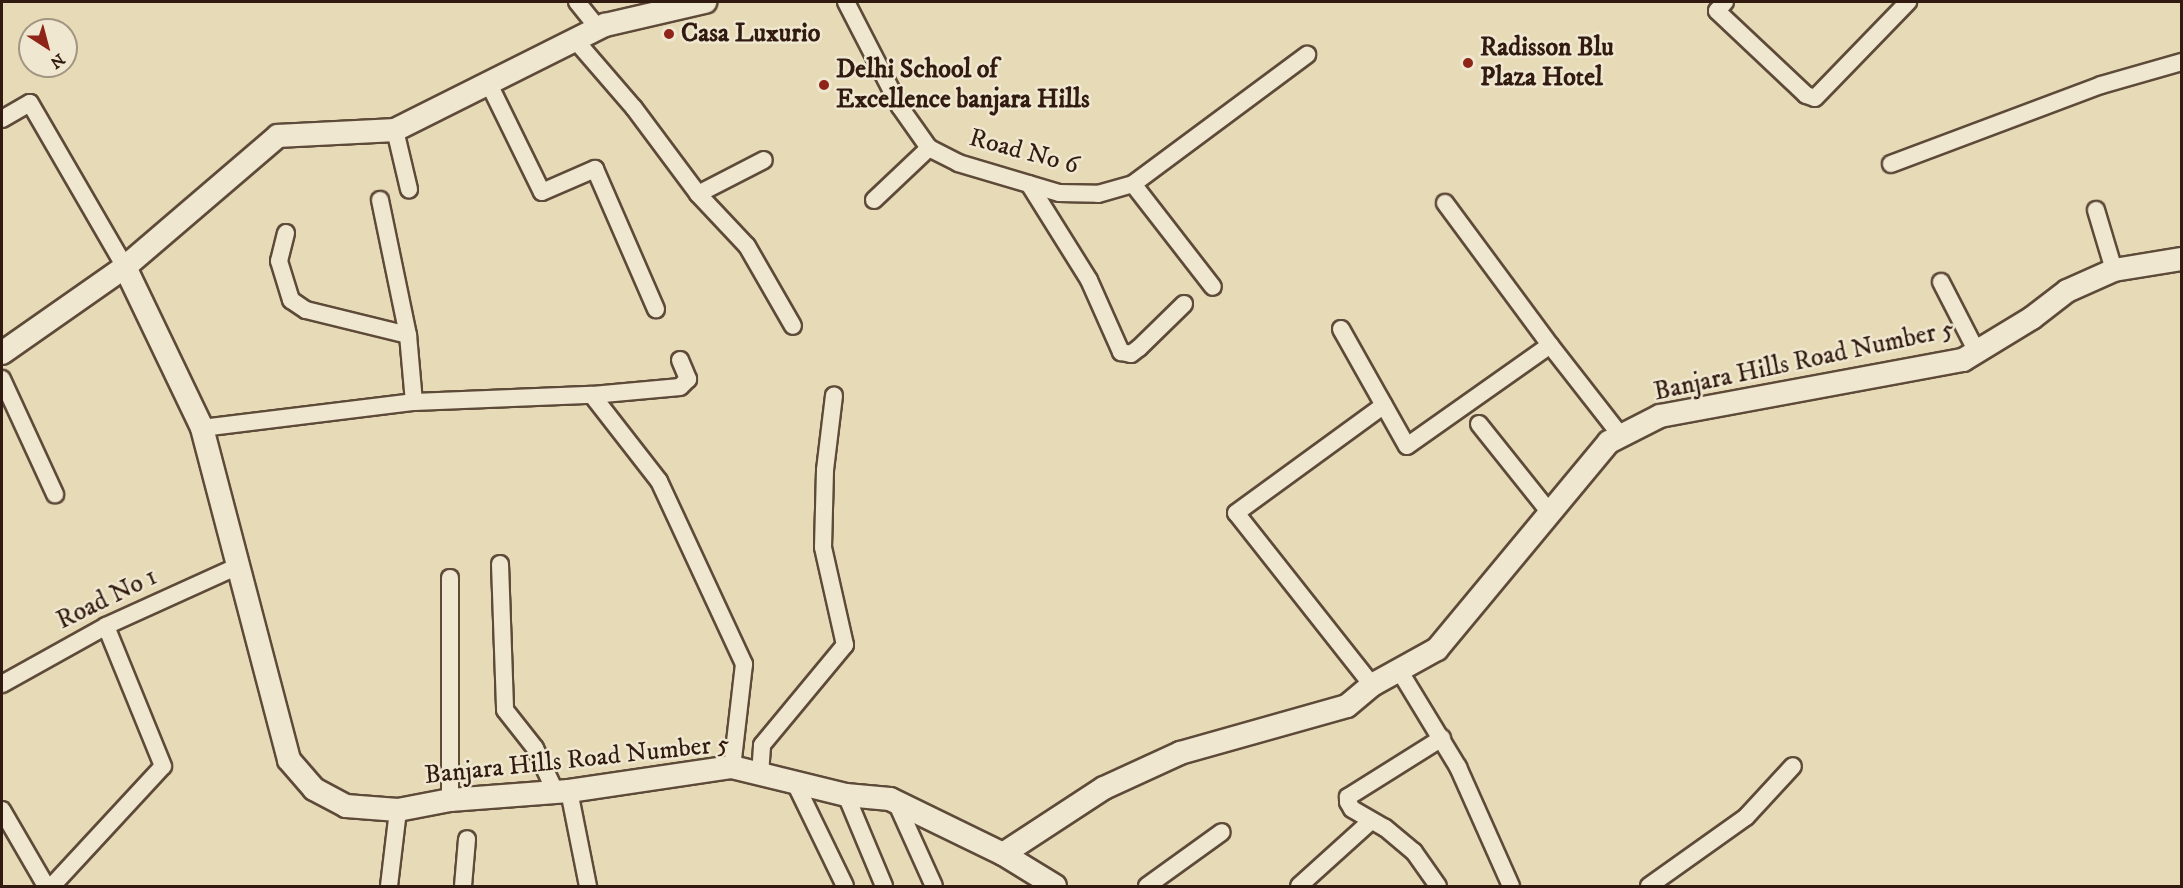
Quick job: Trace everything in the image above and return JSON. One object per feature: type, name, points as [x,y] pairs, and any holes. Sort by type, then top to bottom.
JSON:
[{"type":"street","points":[[577,2],[598,29]]},
{"type":"street","points":[[2,353],[125,267],[278,136],[395,130],[577,42],[598,29],[703,2]]},
{"type":"street","name":"Road No 6","points":[[846,2],[900,107],[929,148],[958,162],[1059,193],[1098,194],[1133,184],[1307,55]]},
{"type":"street","points":[[1725,2],[1717,11],[1806,95],[1815,98],[1908,2]]},
{"type":"street","points":[[577,42],[634,108],[698,194],[747,246],[793,326]]},
{"type":"street","points":[[1891,164],[2101,85],[2181,62]]},
{"type":"street","points":[[489,84],[542,192],[595,169],[656,309]]},
{"type":"street","points":[[2,119],[30,103],[125,267]]},
{"type":"street","points":[[395,130],[409,189]]},
{"type":"street","points":[[874,200],[929,148]]},
{"type":"street","points":[[698,194],[764,160]]},
{"type":"street","points":[[1029,184],[1089,280],[1121,352],[1131,354],[1139,348],[1184,304]]},
{"type":"street","points":[[1133,184],[1214,287]]},
{"type":"street","points":[[380,200],[408,335],[414,402]]},
{"type":"street","points":[[1445,203],[1550,345],[1621,436]]},
{"type":"street","points":[[2096,210],[2114,270]]},
{"type":"street","points":[[286,233],[279,261],[291,300],[306,310],[408,335]]},
{"type":"street","name":"Banjara Hills Road Number 5","points":[[125,267],[202,428],[289,760],[314,789],[346,806],[398,810],[450,800],[562,791],[732,766],[792,784],[896,802],[1004,854],[1104,788],[1161,762],[1347,706],[1372,685],[1437,649],[1609,442],[1659,416],[1963,360],[2067,291],[2114,270],[2181,260]]},
{"type":"street","points":[[1941,282],[1977,352]]},
{"type":"street","points":[[1341,329],[1407,446],[1550,345]]},
{"type":"street","points":[[202,428],[414,402],[592,395],[680,387],[688,380],[680,360]]},
{"type":"street","points":[[2,379],[55,494]]},
{"type":"street","points":[[592,395],[658,481],[744,664],[732,766]]},
{"type":"street","points":[[760,775],[762,745],[845,645],[823,547],[825,470],[834,396]]},
{"type":"street","points":[[1372,685],[1236,513],[1384,405]]},
{"type":"street","points":[[1479,424],[1550,513]]},
{"type":"street","points":[[500,564],[505,710],[535,748],[562,791],[588,886]]},
{"type":"street","name":"Road No 1","points":[[2,684],[106,626],[238,566]]},
{"type":"street","points":[[450,578],[450,800]]},
{"type":"street","points":[[52,886],[163,766],[106,626]]},
{"type":"street","points":[[1399,670],[1442,738],[1470,792],[1510,886]]},
{"type":"street","points":[[1438,886],[1414,852],[1385,828],[1352,809],[1348,797],[1442,738]]},
{"type":"street","points":[[1649,886],[1746,817],[1793,766]]},
{"type":"street","points":[[792,784],[845,886]]},
{"type":"street","points":[[846,795],[884,886]]},
{"type":"street","points":[[896,802],[934,886]]},
{"type":"street","points":[[2,810],[46,886]]},
{"type":"street","points":[[389,886],[398,810]]},
{"type":"street","points":[[1299,886],[1371,821]]},
{"type":"street","points":[[1147,886],[1222,832]]},
{"type":"street","points":[[463,886],[467,839]]},
{"type":"street","points":[[1004,854],[1055,886]]},
{"type":"place","name":"Casa Luxurio","points":[[669,34]]},
{"type":"place","name":"Radisson Blu Plaza Hotel","points":[[1468,63]]},
{"type":"place","name":"Delhi School of Excellence banjara Hills","points":[[824,85]]}]
